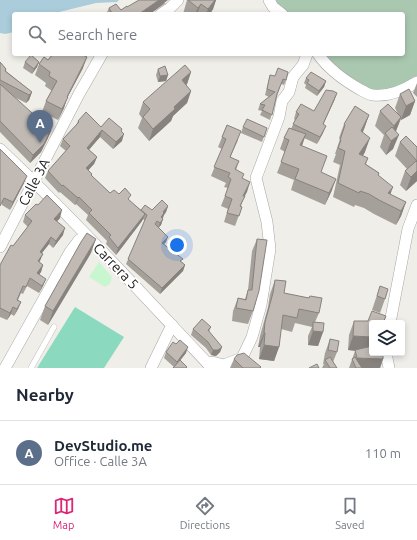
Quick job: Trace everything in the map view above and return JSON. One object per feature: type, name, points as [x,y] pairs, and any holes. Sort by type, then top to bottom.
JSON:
[{"type":"street","points":[[164,12],[178,0]]},
{"type":"street","points":[[269,0],[273,7],[279,12]]},
{"type":"street","name":"Calle 3A","points":[[0,247],[79,94],[101,56]]},
{"type":"street","points":[[210,366],[212,362],[224,365],[242,358],[252,337],[261,306],[270,249],[267,222],[256,178],[278,117],[282,101],[289,92],[293,77],[303,65],[305,56]]},
{"type":"street","points":[[319,56],[334,72],[371,96],[385,96],[407,88],[417,82]]},
{"type":"street","name":"Carrera 5","points":[[0,149],[87,236],[210,366]]},
{"type":"street","points":[[391,320],[408,229],[417,205]]},
{"type":"street","points":[[4,368],[70,252],[79,240],[87,236]]},
{"type":"street","points":[[151,368],[172,325]]},
{"type":"street","points":[[387,356],[389,368]]},
{"type":"lane","points":[[31,368],[54,327]]},
{"type":"green space","points":[[269,0],[417,0],[417,82],[371,95],[321,56],[405,56],[405,12],[280,12]]},
{"type":"green space","points":[[99,262],[112,277],[110,284],[105,287],[89,277]]},
{"type":"green space","points":[[75,307],[124,337],[104,368],[37,368]]},
{"type":"water","points":[[0,0],[119,0],[117,2],[96,3],[59,12],[12,12],[12,32],[5,34],[0,33]]},
{"type":"building","points":[[139,0],[159,0],[142,12],[111,12],[109,8],[116,4],[121,10]]},
{"type":"building","points":[[188,0],[215,0],[208,9],[201,4],[198,8]]},
{"type":"building","points":[[30,56],[32,56],[39,62],[34,69],[25,62]]},
{"type":"building","points":[[51,56],[87,57],[62,109],[46,101],[57,81],[49,76],[50,72],[39,64],[44,57],[48,60]]},
{"type":"building","points":[[0,62],[6,69],[5,71],[32,92],[29,95],[0,80]]},
{"type":"building","points":[[185,65],[191,72],[182,80],[191,91],[174,107],[175,109],[153,129],[143,117],[150,109],[143,102]]},
{"type":"building","points":[[165,66],[168,75],[160,76],[158,69]]},
{"type":"building","points":[[278,68],[288,72],[286,80],[283,79],[277,94],[272,115],[262,110],[265,105],[260,104],[275,92],[267,89],[270,75],[275,76]]},
{"type":"building","points":[[311,72],[326,81],[319,91],[307,83],[309,80],[306,78]]},
{"type":"building","points":[[0,84],[51,130],[44,144],[33,155],[0,121]]},
{"type":"building","points":[[409,89],[415,101],[406,106],[400,94]]},
{"type":"building","points":[[326,90],[337,93],[323,124],[326,126],[320,137],[293,124],[299,114],[296,112],[301,104],[314,111]]},
{"type":"building","points":[[388,104],[401,117],[394,126],[380,111]]},
{"type":"building","points":[[355,106],[369,115],[361,131],[370,138],[359,154],[368,158],[365,164],[379,173],[378,175],[393,187],[388,193],[406,202],[401,211],[369,194],[360,191],[359,193],[338,183],[345,151],[338,148],[345,125],[344,124]]},
{"type":"building","points":[[86,112],[101,127],[109,118],[122,129],[121,131],[124,134],[116,142],[102,130],[87,148],[97,157],[86,168],[92,174],[91,175],[110,193],[114,190],[119,194],[125,188],[131,195],[128,199],[145,214],[118,248],[109,237],[111,235],[89,213],[92,210],[79,197],[78,198],[63,185],[62,186],[48,171],[70,146],[63,139]]},
{"type":"building","points":[[247,119],[267,128],[264,137],[243,127]]},
{"type":"building","points":[[227,125],[241,131],[230,157],[239,161],[235,169],[244,174],[242,178],[250,182],[243,196],[245,196],[240,206],[242,207],[239,216],[227,213],[232,199],[225,196],[231,179],[228,177],[230,173],[214,167],[226,139],[222,137]]},
{"type":"building","points":[[392,127],[399,135],[391,141],[385,133]]},
{"type":"building","points":[[289,128],[306,134],[300,145],[327,156],[321,172],[336,179],[329,193],[295,179],[299,169],[281,162],[289,140],[284,138]]},
{"type":"building","points":[[406,136],[417,147],[417,161],[400,142]]},
{"type":"building","points":[[0,149],[27,176],[13,202],[4,198],[0,206]]},
{"type":"building","points":[[416,161],[417,171],[411,177],[405,171]]},
{"type":"building","points":[[47,195],[62,210],[54,219],[65,228],[56,241],[51,237],[40,252],[43,254],[38,261],[43,265],[37,273],[46,279],[42,286],[30,278],[26,287],[23,286],[17,300],[21,302],[17,309],[13,307],[10,313],[0,308],[0,265],[11,245],[13,246],[32,221],[25,215],[36,204],[38,205]]},
{"type":"building","points":[[162,200],[168,206],[161,217],[163,219],[160,223],[157,221],[155,224],[168,237],[162,243],[183,259],[180,261],[185,265],[162,288],[128,259],[147,215],[141,210],[145,205],[152,210]]},
{"type":"building","points":[[87,233],[96,239],[53,311],[45,306]]},
{"type":"building","points":[[257,239],[267,240],[259,291],[253,311],[236,308],[238,298],[246,300],[248,290],[252,290]]},
{"type":"building","points":[[275,280],[286,281],[284,293],[309,298],[310,296],[322,298],[319,313],[299,309],[297,318],[283,315],[279,347],[264,345],[265,322]]},
{"type":"building","points":[[380,286],[388,289],[385,299],[377,296]]},
{"type":"building","points":[[372,311],[386,316],[384,320],[369,320],[369,337],[353,336],[354,321],[368,321]]},
{"type":"building","points":[[202,319],[211,327],[208,330],[222,347],[218,350],[213,350],[208,342],[193,329]]},
{"type":"building","points":[[313,322],[324,323],[323,332],[313,331]]},
{"type":"building","points":[[330,339],[339,341],[337,352],[328,350]]},
{"type":"building","points":[[180,340],[188,347],[177,362],[166,352],[173,342],[176,344]]},
{"type":"building","points":[[369,347],[369,356],[383,356],[383,359],[357,358],[355,350]]},
{"type":"building","points":[[244,353],[261,367],[243,368],[234,359],[237,355]]},
{"type":"building","points":[[330,357],[337,368],[330,368],[325,360]]},
{"type":"building","points":[[355,357],[362,368],[356,368],[352,359]]},
{"type":"building","points":[[180,360],[187,367],[173,368]]},
{"type":"building","points":[[317,364],[319,368],[309,368]]},
{"type":"place","name":"DevStudio.me","points":[[40,143]]}]
